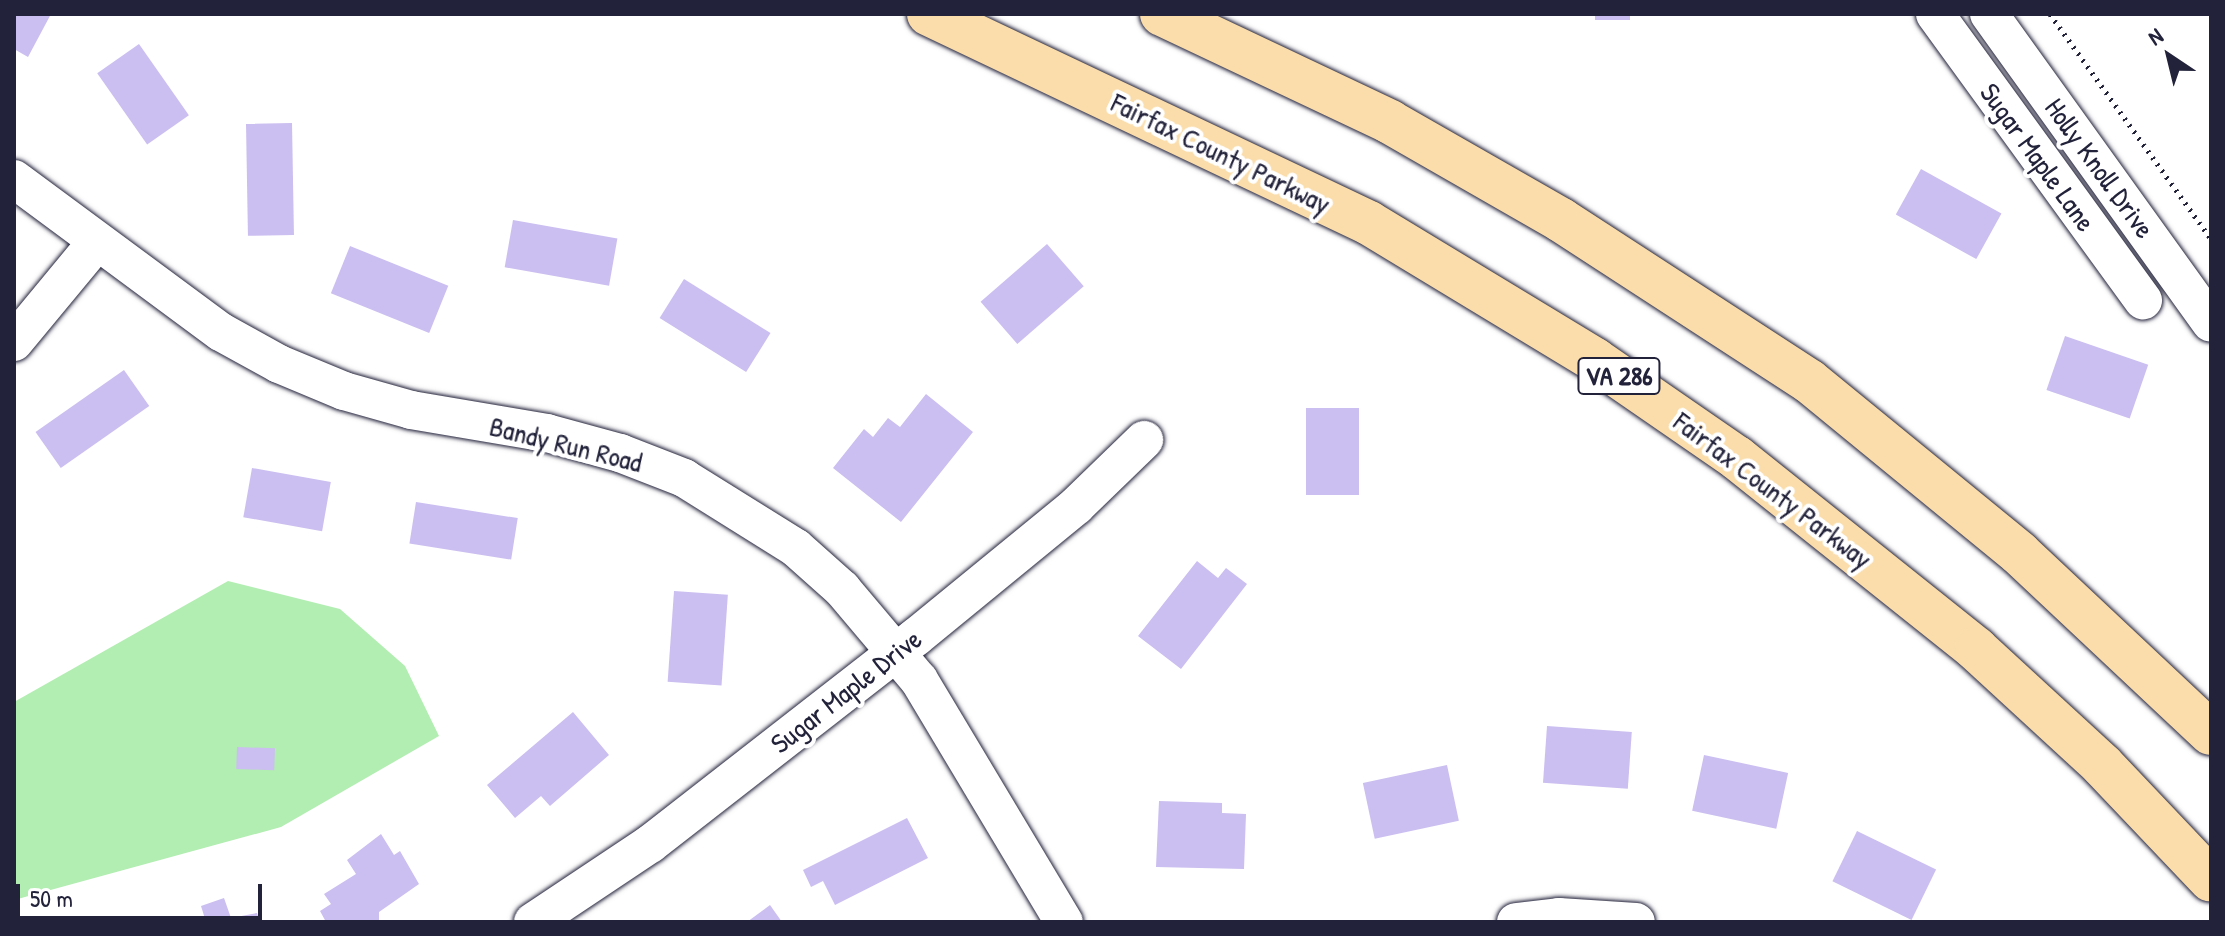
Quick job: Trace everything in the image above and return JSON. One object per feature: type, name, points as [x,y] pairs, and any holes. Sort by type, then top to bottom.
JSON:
[{"type":"highway","name":"Fairfax County Parkway","points":[[929,14],[1369,223],[1595,360],[1737,458],[1976,649],[2102,765],[2211,880]]},
{"type":"highway","points":[[1162,14],[1403,130],[1561,220],[1809,381],[2019,553],[2211,733]]},
{"type":"street","name":"Sugar Maple Lane","points":[[1935,14],[2143,300]]},
{"type":"street","name":"Holly Knoll Drive","points":[[1989,14],[2211,323]]},
{"type":"street","name":"Bandy Run Road","points":[[14,179],[96,243],[221,332],[344,391],[411,410],[547,433],[620,453],[684,478],[796,548],[842,589],[895,648],[945,718],[1064,922]]},
{"type":"street","points":[[14,342],[96,243]]},
{"type":"street","name":"Sugar Maple Drive","points":[[533,922],[650,844],[1076,506],[1144,440]]},
{"type":"street","points":[[1516,922],[1559,917],[1636,922]]},
{"type":"path","points":[[2050,14],[2211,239]]},
{"type":"green space","points":[[228,581],[340,609],[405,666],[439,736],[281,827],[14,900],[14,702]]},
{"type":"building","points":[[14,14],[51,14],[28,57],[14,49]]},
{"type":"building","points":[[1595,14],[1630,14],[1630,20],[1595,20]]},
{"type":"building","points":[[139,44],[189,115],[147,145],[97,73]]},
{"type":"building","points":[[292,123],[294,235],[248,236],[246,124]]},
{"type":"building","points":[[1921,169],[2001,214],[1976,259],[1896,214]]},
{"type":"building","points":[[513,220],[617,238],[609,286],[505,267]]},
{"type":"building","points":[[1047,244],[1084,286],[1017,344],[981,302]]},
{"type":"building","points":[[350,246],[448,286],[429,333],[331,293]]},
{"type":"building","points":[[684,279],[771,333],[746,372],[660,318]]},
{"type":"building","points":[[2065,336],[2148,365],[2130,419],[2046,390]]},
{"type":"building","points":[[124,370],[149,406],[61,468],[36,432]]},
{"type":"building","points":[[926,394],[973,432],[901,522],[833,468],[864,429],[873,437],[888,418],[900,427]]},
{"type":"building","points":[[1306,408],[1359,408],[1359,495],[1306,495]]},
{"type":"building","points":[[252,468],[331,482],[322,531],[243,517]]},
{"type":"building","points":[[416,502],[518,518],[511,560],[409,543]]},
{"type":"building","points":[[1197,561],[1218,578],[1226,568],[1247,584],[1181,669],[1138,636]]},
{"type":"building","points":[[674,591],[728,595],[722,686],[668,682]]},
{"type":"building","points":[[573,712],[609,755],[550,806],[541,796],[515,818],[487,785]]},
{"type":"building","points":[[1547,726],[1632,732],[1628,789],[1543,783]]},
{"type":"building","points":[[237,747],[275,748],[274,770],[236,769]]},
{"type":"building","points":[[1704,755],[1788,773],[1776,829],[1692,811]]},
{"type":"building","points":[[1447,765],[1459,821],[1375,839],[1363,783]]},
{"type":"building","points":[[1159,801],[1222,803],[1222,813],[1246,814],[1244,869],[1156,867]]},
{"type":"building","points":[[907,818],[928,858],[835,905],[823,881],[811,887],[803,870]]},
{"type":"building","points":[[1857,831],[1936,870],[1912,920],[1832,881]]},
{"type":"building","points":[[381,834],[394,855],[400,851],[419,884],[379,912],[379,922],[326,922],[320,911],[331,904],[324,894],[356,874],[347,860]]},
{"type":"building","points":[[224,898],[231,918],[257,913],[260,922],[206,922],[201,906]]},
{"type":"building","points":[[770,905],[782,922],[747,922]]}]
